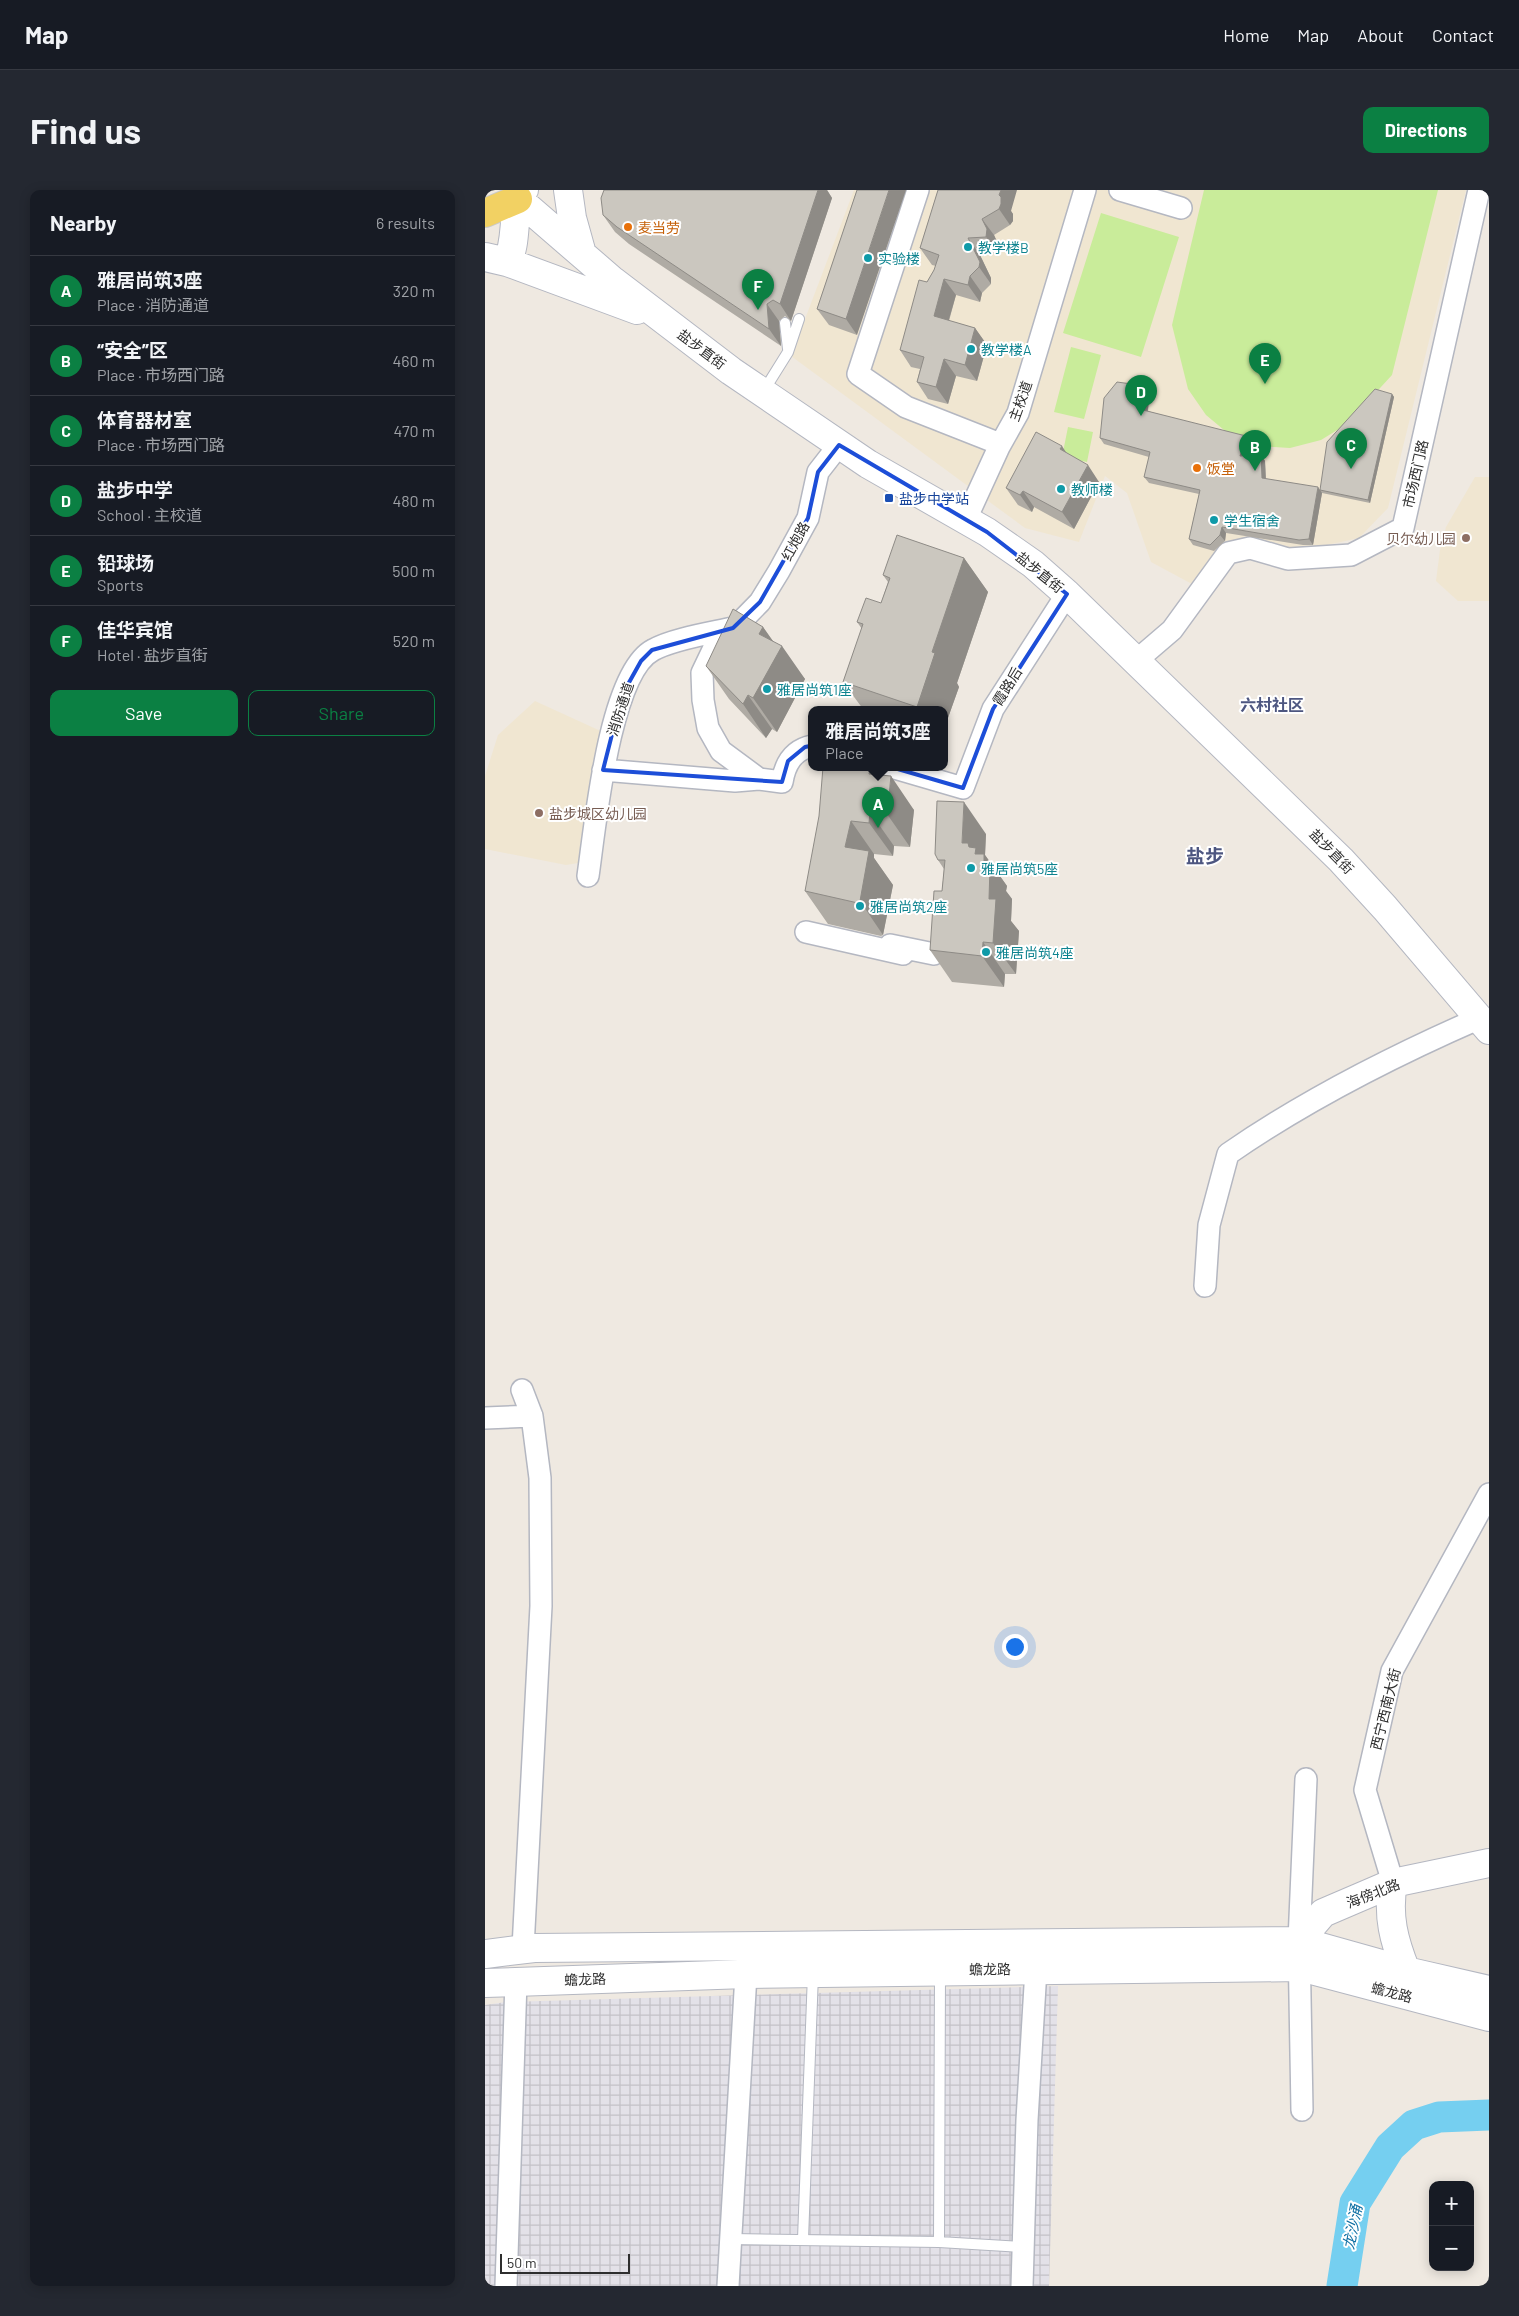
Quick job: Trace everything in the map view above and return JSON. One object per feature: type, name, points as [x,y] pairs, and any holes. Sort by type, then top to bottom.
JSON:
[{"type":"main road","points":[[485,201],[514,193]]},
{"type":"main road","points":[[485,214],[514,193]]},
{"type":"street","points":[[568,190],[572,218],[582,254]]},
{"type":"street","points":[[918,190],[858,374],[907,407],[1000,444]]},
{"type":"street","name":"主校道","points":[[966,519],[1000,444],[1018,413],[1085,190]]},
{"type":"street","points":[[1120,190],[1151,194],[1181,208]]},
{"type":"street","name":"市场西门路","points":[[1137,660],[1172,630],[1228,553],[1250,548],[1288,559],[1351,555],[1403,528],[1479,190]]},
{"type":"street","points":[[496,259],[513,251],[514,193]]},
{"type":"street","name":"盐步直街","points":[[514,193],[613,281],[763,393],[868,464],[966,519],[1033,564],[1137,660],[1341,860],[1485,1024]]},
{"type":"street","points":[[496,259],[670,324]]},
{"type":"street","name":"红炮路","points":[[759,779],[721,751],[708,728],[703,700],[702,673],[713,650],[760,602],[779,571],[808,518],[817,472],[839,445]]},
{"type":"street","name":"霞路后","points":[[905,771],[963,788],[993,709],[1067,594]]},
{"type":"street","name":"消防通道","points":[[588,876],[603,770],[622,695],[641,661],[652,650],[733,628]]},
{"type":"street","points":[[603,770],[735,781],[759,779],[782,782],[788,761],[808,747]]},
{"type":"street","points":[[806,932],[903,954]]},
{"type":"street","points":[[865,944],[879,943],[934,954]]},
{"type":"street","points":[[1205,1286],[1209,1226],[1228,1154],[1279,1120],[1419,1045],[1485,1024]]},
{"type":"street","points":[[506,2286],[516,1981],[523,1948],[541,1606],[540,1478],[532,1416],[522,1390]]},
{"type":"street","points":[[485,1418],[532,1416]]},
{"type":"street","name":"西宁西南大街","points":[[1393,1883],[1365,1790],[1392,1671],[1489,1494]]},
{"type":"street","points":[[1302,2110],[1300,1954],[1307,1778]]},
{"type":"street","name":"海傍北路","points":[[1300,1954],[1323,1913],[1393,1883],[1489,1863]]},
{"type":"street","points":[[1393,1883],[1390,1897],[1391,1926],[1404,1983]]},
{"type":"street","name":"蟾龙路","points":[[485,1954],[523,1948],[745,1960],[1300,1954],[1404,1983],[1489,2016]]},
{"type":"street","points":[[1022,2286],[1027,2120],[1037,1957]]},
{"type":"street","name":"蟾龙路","points":[[485,1983],[745,1960],[813,1973],[940,1958]]},
{"type":"street","points":[[728,2286],[745,1960]]},
{"type":"street","name":"蟾龙路","points":[[1404,1983],[1489,1990]]},
{"type":"lane","points":[[763,393],[788,352],[799,319]]},
{"type":"lane","points":[[785,322],[788,352]]},
{"type":"lane","points":[[939,2242],[940,1958]]},
{"type":"lane","points":[[803,2239],[813,1973]]},
{"type":"lane","points":[[731,2239],[939,2242],[1023,2247]]},
{"type":"highlighted area","points":[[839,445],[987,532],[1067,594],[993,709],[963,788],[815,745],[805,747],[788,761],[782,782],[603,770],[622,695],[641,661],[652,650],[733,628],[760,602],[808,518],[818,472]]},
{"type":"shaded area","points":[[854,190],[1466,190],[1388,508],[1359,538],[1304,550],[1228,546],[1192,584],[1151,562],[1127,493],[1105,476],[1079,542],[1025,528],[791,356]]},
{"type":"shaded area","name":"贝尔幼儿园","points":[[1475,477],[1489,477],[1489,601],[1458,601],[1436,581],[1440,550],[1446,527]]},
{"type":"shaded area","name":"盐步城区幼儿园","points":[[535,701],[605,733],[584,862],[566,865],[485,849],[485,776],[498,735]]},
{"type":"shaded area","points":[[1058,1986],[1049,2286],[485,2286],[485,2005],[506,2002]]},
{"type":"green space","points":[[1204,190],[1438,190],[1392,375],[1347,424],[1321,440],[1290,448],[1259,446],[1230,435],[1206,415],[1188,389],[1172,325]]},
{"type":"green space","points":[[1101,213],[1179,237],[1141,357],[1063,333]]},
{"type":"green space","points":[[1071,347],[1101,355],[1084,419],[1054,412]]},
{"type":"green space","points":[[1068,427],[1093,432],[1087,462],[1062,457]]},
{"type":"building","points":[[604,190],[818,190],[780,304],[773,300],[767,304],[769,329],[617,227],[603,215],[601,198]]},
{"type":"building","points":[[857,190],[889,190],[846,319],[817,309]]},
{"type":"building","points":[[938,190],[1001,190],[999,195],[1001,197],[1001,204],[999,209],[982,219],[987,229],[986,237],[968,238],[980,262],[979,267],[970,276],[968,285],[944,279],[934,316],[975,328],[965,365],[944,359],[936,387],[917,382],[924,357],[900,350],[919,280],[927,282],[934,270],[939,255],[920,248]]},
{"type":"building","points":[[1117,382],[1146,386],[1143,410],[1246,436],[1240,456],[1261,455],[1262,478],[1318,487],[1309,539],[1299,540],[1222,527],[1220,535],[1210,545],[1189,539],[1200,490],[1144,477],[1150,452],[1100,438],[1104,398]]},
{"type":"building","points":[[1375,389],[1392,394],[1368,500],[1320,490],[1327,442]]},
{"type":"building","points":[[1036,432],[1062,446],[1060,449],[1088,465],[1062,512],[1023,491],[1020,495],[1006,488]]},
{"type":"building","points":[[897,535],[964,558],[932,652],[935,653],[917,706],[843,682],[863,624],[857,622],[866,598],[881,603],[890,578],[883,575]]},
{"type":"building","points":[[733,609],[763,627],[759,634],[782,646],[753,698],[748,695],[743,704],[706,666]]},
{"type":"building","points":[[823,771],[870,771],[869,774],[891,776],[887,814],[870,812],[869,823],[851,821],[845,847],[869,851],[860,901],[858,903],[805,891],[819,816]]},
{"type":"building","points":[[937,801],[964,802],[962,843],[968,843],[969,847],[976,848],[975,854],[984,854],[984,867],[990,867],[989,899],[996,899],[993,943],[983,942],[982,956],[930,950],[934,891],[942,891],[945,860],[938,860],[935,854]]},
{"type":"waterway","name":"龙沙涌","points":[[1342,2286],[1355,2203],[1390,2147],[1414,2125],[1439,2117],[1489,2115]]},
{"type":"place","name":"麦当劳","points":[[628,227]]},
{"type":"place","name":"教学楼B","points":[[968,247]]},
{"type":"place","name":"实验楼","points":[[868,258]]},
{"type":"place","name":"佳华宾馆","points":[[758,310]]},
{"type":"place","name":"教学楼A","points":[[971,349]]},
{"type":"place","name":"铅球场","points":[[1265,384]]},
{"type":"place","name":"盐步中学","points":[[1141,416]]},
{"type":"place","name":"饭堂","points":[[1197,468]]},
{"type":"place","name":"体育器材室","points":[[1351,469]]},
{"type":"place","name":"“安全”区","points":[[1255,471]]},
{"type":"place","name":"教师楼","points":[[1061,489]]},
{"type":"place","name":"盐步中学站","points":[[889,498]]},
{"type":"place","name":"学生宿舍","points":[[1214,520]]},
{"type":"place","name":"贝尔幼儿园","points":[[1466,538]]},
{"type":"place","name":"雅居尚筑1座","points":[[767,689]]},
{"type":"place","name":"盐步城区幼儿园","points":[[539,813]]},
{"type":"place","name":"雅居尚筑3座","points":[[878,828]]},
{"type":"place","name":"雅居尚筑5座","points":[[971,868]]},
{"type":"place","name":"雅居尚筑2座","points":[[860,906]]},
{"type":"place","name":"雅居尚筑4座","points":[[986,952]]},
{"type":"district","name":"六村社区","points":[[1272,704]]},
{"type":"district","name":"盐步","points":[[1205,855]]}]
